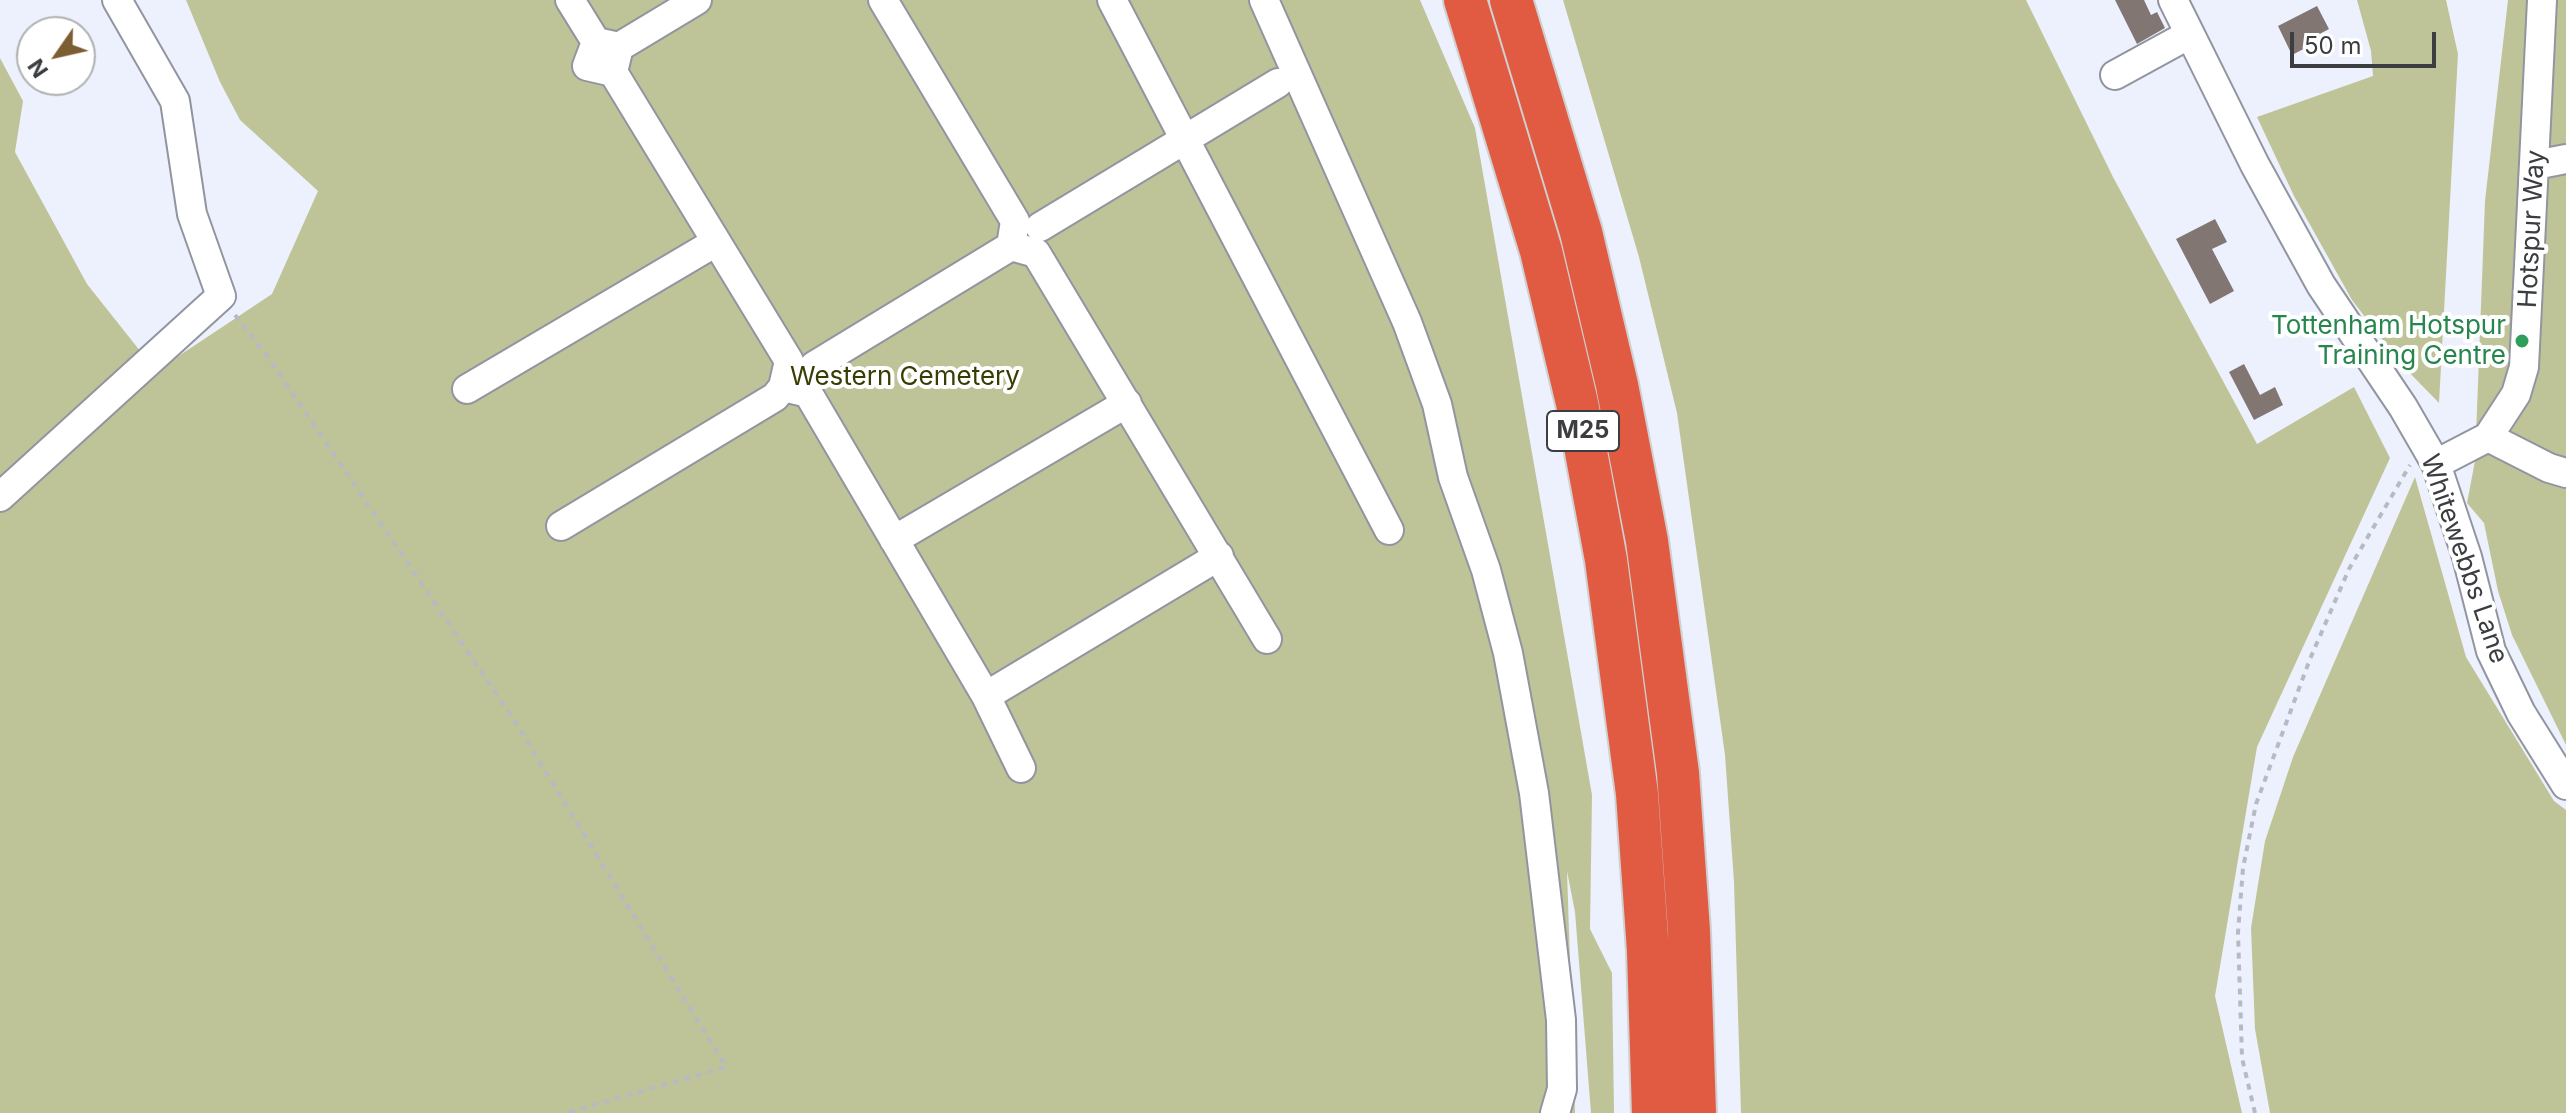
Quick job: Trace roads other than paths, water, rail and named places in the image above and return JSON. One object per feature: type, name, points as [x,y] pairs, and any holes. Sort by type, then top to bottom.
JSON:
[{"type":"highway","name":"M25","points":[[1465,0],[1498,99],[1545,266],[1577,403],[1606,560],[1637,794],[1648,951],[1653,1113]]},
{"type":"highway","name":"M25","points":[[1511,0],[1581,232],[1617,385],[1647,541],[1679,789],[1693,1009],[1695,1113]]},
{"type":"street","points":[[0,497],[221,296],[192,214],[175,101],[117,0]]},
{"type":"street","points":[[570,0],[609,54],[716,242],[799,377],[986,696],[1021,768]]},
{"type":"street","points":[[609,54],[697,0]]},
{"type":"street","points":[[883,0],[1267,639]]},
{"type":"street","points":[[1112,0],[1389,530]]},
{"type":"street","points":[[1264,0],[1407,322],[1437,404],[1453,477],[1500,625],[1534,793],[1561,1020],[1562,1089],[1555,1113]]},
{"type":"street","name":"Whitewebbs Lane","points":[[2173,0],[2255,165],[2321,285],[2430,453],[2467,557],[2491,651],[2521,713],[2566,785]]},
{"type":"street","name":"Hotspur Way","points":[[2430,453],[2488,437],[2516,394],[2524,367],[2542,0]]},
{"type":"street","points":[[2115,75],[2190,34]]},
{"type":"street","points":[[561,526],[775,397],[799,377],[1278,83]]},
{"type":"street","points":[[2535,165],[2566,159]]},
{"type":"street","points":[[467,389],[716,242]]},
{"type":"street","points":[[894,540],[1127,403]]},
{"type":"street","points":[[2488,437],[2549,468],[2566,473]]},
{"type":"street","points":[[986,696],[1219,556]]},
{"type":"place","name":"Tottenham Hotspur Training Centre","points":[[2522,341]]},
{"type":"park label","name":"Western Cemetery","points":[[905,377]]}]
